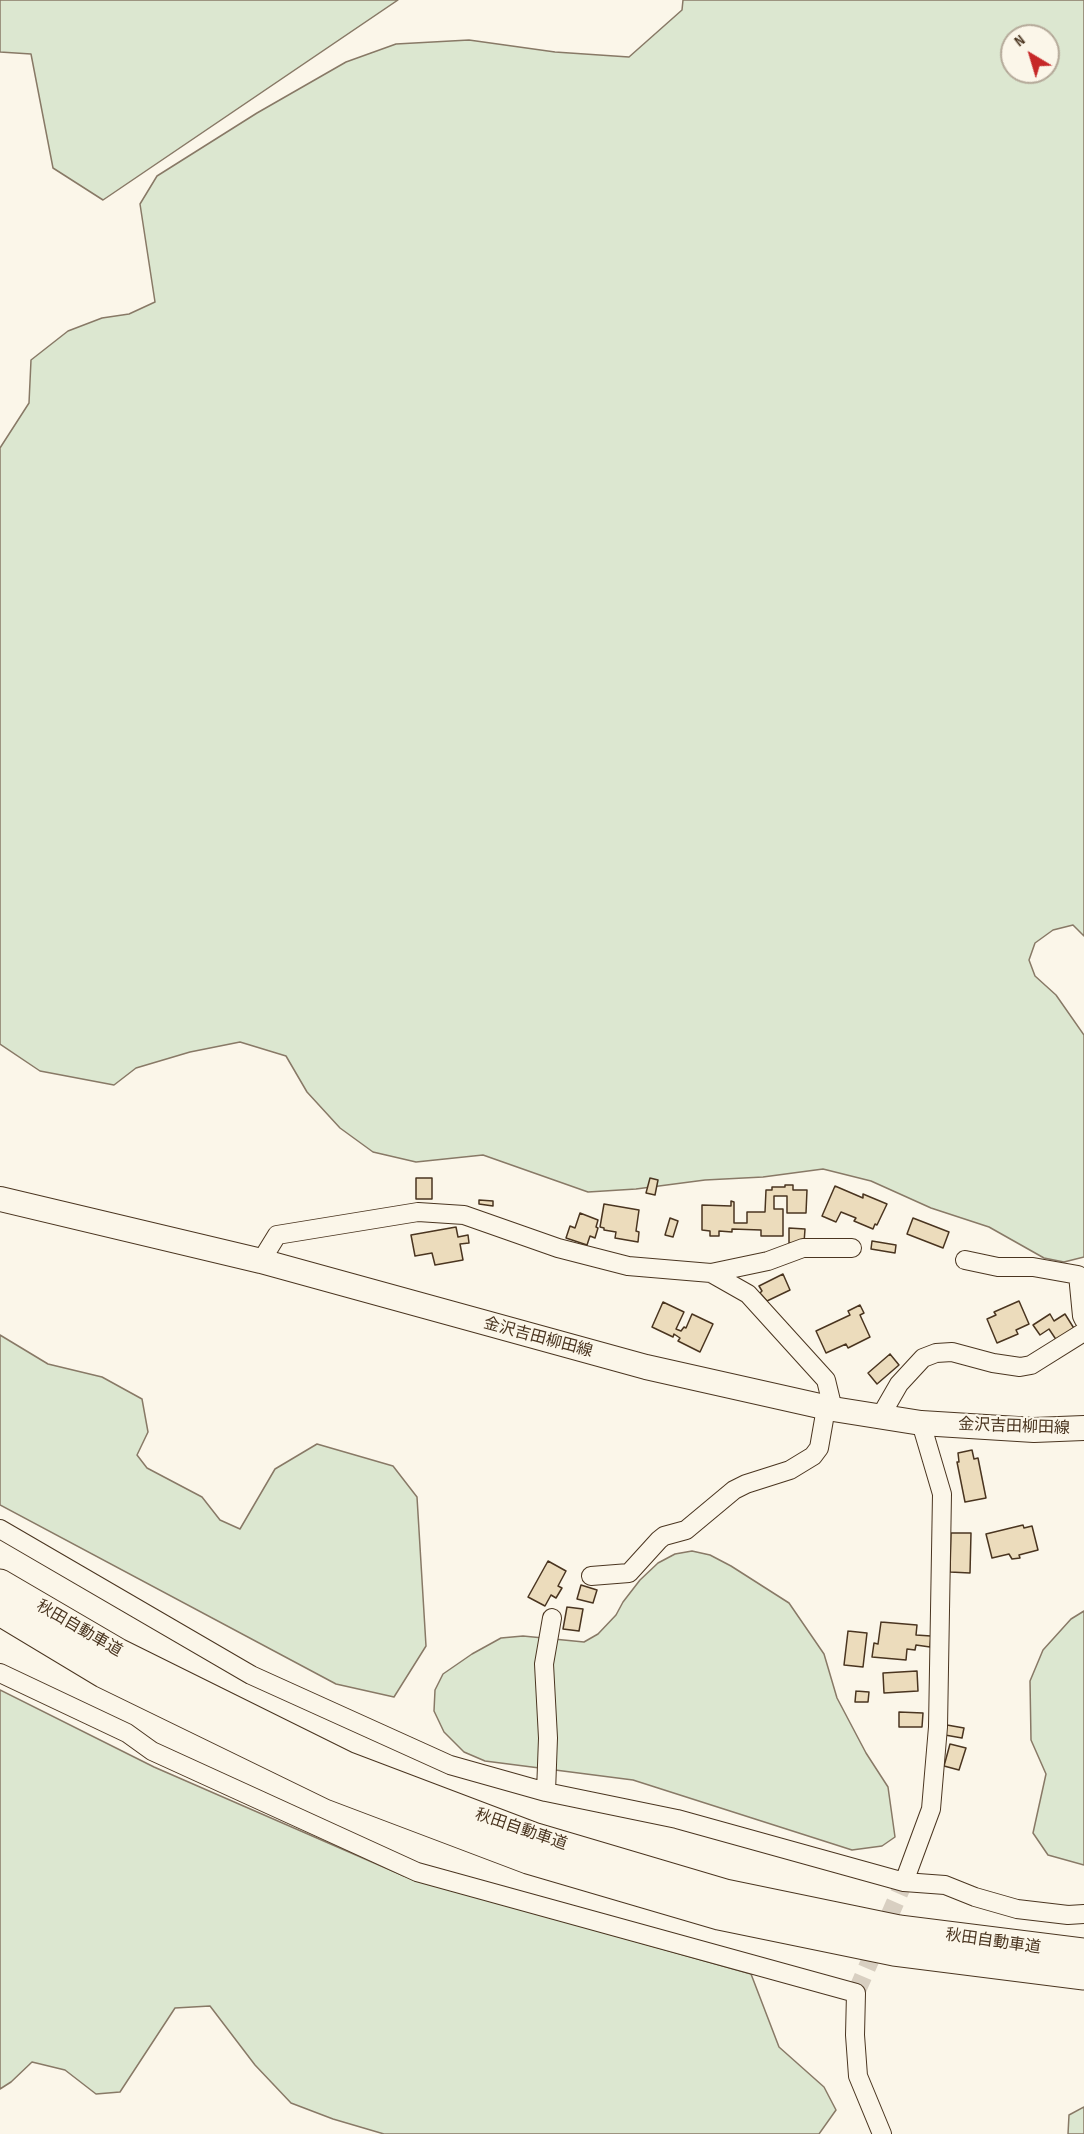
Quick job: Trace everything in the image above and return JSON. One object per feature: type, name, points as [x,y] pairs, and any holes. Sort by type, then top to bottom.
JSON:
[{"type":"highway","name":"秋田自動車道","points":[[0,1583],[118,1652],[346,1765],[536,1837],[725,1893],[899,1929],[1084,1952]]},
{"type":"highway","name":"秋田自動車道","points":[[0,1612],[103,1674],[335,1787],[528,1860],[719,1916],[894,1952],[1084,1976]]},
{"type":"main road","name":"金沢吉田柳田線","points":[[0,1199],[261,1261],[646,1367],[830,1408],[921,1423],[1034,1430],[1084,1428]]},
{"type":"street","points":[[261,1261],[277,1235],[418,1212],[464,1215],[558,1248],[628,1266],[711,1272],[768,1261],[803,1248],[852,1248]]},
{"type":"street","points":[[965,1260],[998,1266],[1033,1267],[1078,1275],[1084,1320]]},
{"type":"street","points":[[591,1576],[629,1573],[664,1536],[686,1530],[734,1490],[790,1470],[813,1456],[819,1448],[830,1408],[826,1380],[748,1294],[711,1272]]},
{"type":"street","points":[[880,1417],[899,1384],[923,1358],[936,1353],[952,1352],[993,1363],[1020,1367],[1031,1365],[1084,1332]]},
{"type":"street","points":[[904,1882],[930,1809],[938,1726],[942,1494],[921,1423]]},
{"type":"street","points":[[0,1529],[251,1675],[450,1766],[546,1792],[677,1820],[904,1882],[945,1885],[975,1897],[1017,1909],[1068,1915],[1084,1914]]},
{"type":"street","points":[[546,1792],[548,1738],[544,1664],[552,1618]]},
{"type":"street","points":[[0,1673],[127,1733],[152,1751],[417,1872],[856,1993],[855,2036],[858,2076],[882,2134]]},
{"type":"green space","points":[[0,0],[398,0],[103,200],[53,168],[31,54],[0,52]]},
{"type":"green space","points":[[683,0],[1084,0],[1084,936],[1073,925],[1053,930],[1035,943],[1029,960],[1035,976],[1056,995],[1084,1035],[1084,1257],[1064,1262],[1044,1258],[989,1227],[931,1208],[871,1181],[823,1169],[763,1177],[705,1180],[636,1189],[588,1192],[483,1155],[416,1162],[373,1152],[340,1128],[307,1092],[286,1056],[240,1042],[190,1052],[136,1068],[114,1085],[40,1071],[0,1044],[0,448],[29,403],[31,360],[68,331],[102,318],[129,314],[155,302],[140,204],[157,176],[257,113],[346,62],[396,44],[469,40],[555,52],[629,57],[682,10]]},
{"type":"green space","points":[[0,1335],[48,1364],[102,1377],[142,1399],[148,1432],[137,1455],[147,1468],[202,1497],[220,1520],[240,1529],[275,1469],[317,1444],[393,1466],[417,1497],[426,1646],[394,1697],[336,1684],[0,1505]]},
{"type":"green space","points":[[692,1551],[710,1555],[731,1566],[789,1603],[824,1654],[837,1698],[866,1753],[888,1787],[895,1837],[882,1846],[852,1850],[633,1780],[485,1761],[464,1752],[444,1732],[434,1711],[435,1690],[443,1674],[501,1638],[523,1636],[584,1642],[598,1634],[616,1615],[640,1580],[658,1563],[675,1554]]},
{"type":"green space","points":[[1084,1611],[1084,1865],[1048,1855],[1033,1833],[1046,1774],[1031,1740],[1030,1681],[1043,1650],[1071,1619]]},
{"type":"green space","points":[[0,1690],[154,1767],[404,1876],[751,1974],[779,2047],[824,2087],[836,2110],[819,2134],[384,2134],[333,2119],[291,2103],[255,2065],[210,2006],[175,2008],[120,2092],[96,2094],[65,2070],[32,2062],[0,2089]]},
{"type":"green space","points":[[1084,2107],[1084,2134],[1068,2134],[1069,2115]]},
{"type":"building","points":[[416,1178],[432,1178],[432,1199],[416,1199]]},
{"type":"building","points":[[650,1178],[658,1180],[655,1195],[646,1193]]},
{"type":"building","points":[[785,1185],[793,1185],[793,1190],[807,1190],[806,1213],[787,1213],[787,1196],[774,1196],[774,1209],[783,1209],[783,1236],[761,1236],[761,1230],[732,1229],[732,1232],[719,1231],[719,1236],[710,1236],[710,1231],[702,1230],[702,1205],[731,1206],[731,1201],[734,1202],[734,1223],[747,1223],[747,1212],[765,1212],[766,1190],[772,1190],[772,1187],[785,1187]]},
{"type":"building","points":[[835,1186],[863,1198],[863,1194],[887,1204],[873,1229],[854,1221],[856,1218],[841,1212],[836,1222],[822,1216]]},
{"type":"building","points":[[479,1200],[493,1201],[493,1206],[479,1204]]},
{"type":"building","points":[[604,1204],[639,1210],[636,1231],[639,1232],[638,1242],[615,1238],[616,1232],[600,1227]]},
{"type":"building","points":[[580,1213],[598,1220],[595,1238],[590,1236],[587,1245],[566,1238],[570,1226],[575,1228]]},
{"type":"building","points":[[670,1218],[678,1221],[673,1237],[665,1235]]},
{"type":"building","points":[[913,1218],[949,1232],[943,1248],[907,1234]]},
{"type":"building","points":[[456,1227],[458,1237],[468,1235],[469,1243],[460,1244],[463,1260],[435,1265],[432,1253],[415,1256],[411,1235]]},
{"type":"building","points":[[789,1228],[805,1229],[804,1243],[789,1243]]},
{"type":"building","points":[[872,1241],[896,1245],[895,1253],[871,1249]]},
{"type":"building","points":[[783,1274],[790,1290],[767,1301],[760,1293],[762,1291],[759,1286]]},
{"type":"building","points":[[1019,1301],[1029,1324],[1016,1330],[1018,1334],[997,1343],[987,1319],[996,1315],[994,1312]]},
{"type":"building","points":[[663,1302],[684,1312],[676,1329],[681,1331],[684,1327],[686,1328],[692,1314],[713,1324],[700,1352],[678,1341],[680,1338],[674,1334],[673,1337],[652,1327]]},
{"type":"building","points":[[860,1305],[864,1313],[860,1315],[870,1337],[848,1348],[846,1344],[826,1353],[816,1331],[850,1315],[848,1311]]},
{"type":"building","points":[[1050,1314],[1054,1321],[1065,1314],[1075,1330],[1057,1341],[1049,1329],[1040,1335],[1033,1325]]},
{"type":"building","points":[[890,1354],[899,1365],[877,1384],[868,1373]]},
{"type":"building","points":[[972,1450],[974,1459],[978,1458],[986,1498],[965,1502],[957,1462],[959,1462],[958,1453]]},
{"type":"building","points":[[1023,1525],[1024,1528],[1032,1526],[1038,1550],[1019,1555],[1020,1558],[1012,1559],[1009,1554],[992,1558],[986,1534]]},
{"type":"building","points":[[951,1533],[971,1533],[970,1573],[950,1572]]},
{"type":"building","points":[[548,1561],[566,1571],[558,1586],[562,1588],[556,1598],[551,1595],[545,1606],[528,1597]]},
{"type":"building","points":[[581,1585],[597,1590],[593,1603],[577,1599]]},
{"type":"building","points":[[567,1607],[583,1609],[579,1631],[563,1629]]},
{"type":"building","points":[[881,1622],[917,1625],[916,1635],[931,1636],[930,1647],[916,1645],[915,1650],[907,1649],[906,1660],[872,1657],[874,1643],[878,1644]]},
{"type":"building","points":[[848,1631],[867,1633],[863,1667],[844,1665]]},
{"type":"building","points":[[917,1671],[918,1691],[884,1693],[883,1673]]},
{"type":"building","points":[[856,1691],[869,1692],[868,1702],[855,1702]]},
{"type":"building","points":[[899,1712],[923,1713],[922,1727],[899,1727]]},
{"type":"building","points":[[947,1725],[964,1728],[962,1738],[945,1735]]},
{"type":"building","points":[[950,1744],[966,1748],[959,1770],[944,1766]]},
{"type":"tunnel","points":[[856,1993],[904,1882]]}]
